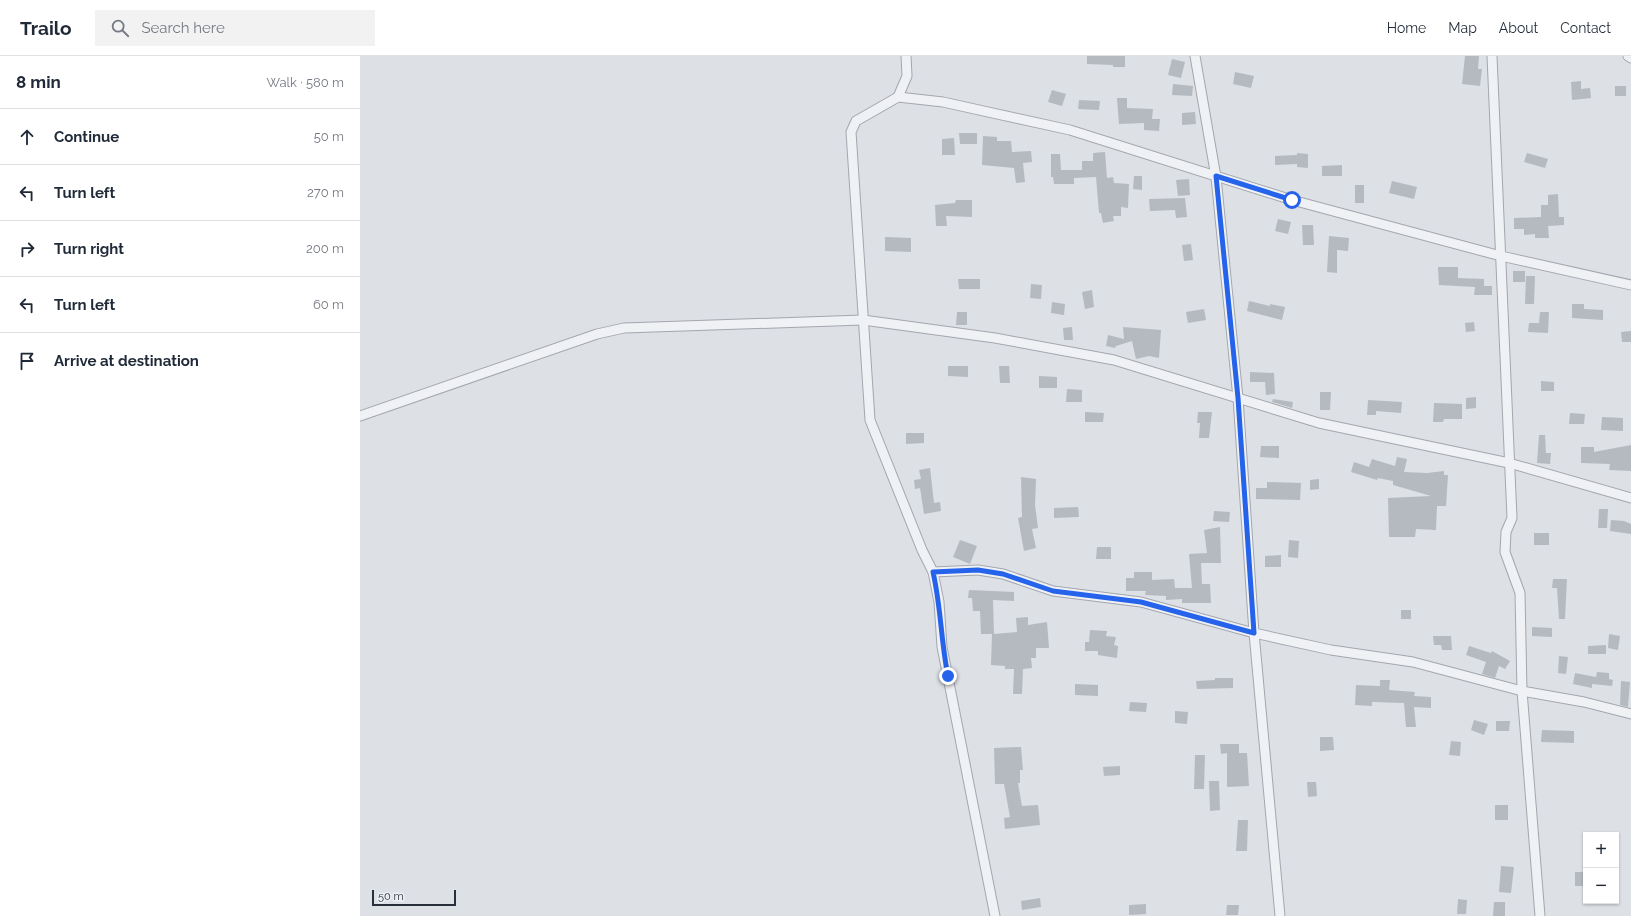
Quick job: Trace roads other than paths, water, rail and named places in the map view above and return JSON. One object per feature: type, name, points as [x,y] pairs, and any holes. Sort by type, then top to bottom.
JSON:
[{"type":"street","points":[[898,97],[907,76],[906,56]]},
{"type":"street","points":[[1195,56],[1216,176],[1238,398],[1254,633],[1280,916]]},
{"type":"street","points":[[1492,56],[1512,518],[1506,532],[1505,552],[1520,593],[1522,691],[1540,916]]},
{"type":"street","points":[[995,916],[942,647],[939,602],[933,572],[922,550],[870,420],[850,132],[856,121],[898,97],[943,102],[1070,130],[1292,200],[1501,256],[1631,285]]},
{"type":"street","points":[[360,416],[597,334],[624,328],[864,320],[996,338],[1114,360],[1320,423],[1509,463],[1631,498]]},
{"type":"street","points":[[933,572],[978,570],[1003,574],[1053,591],[1141,602],[1254,633],[1331,650],[1413,662],[1522,691],[1584,702],[1631,714]]}]
